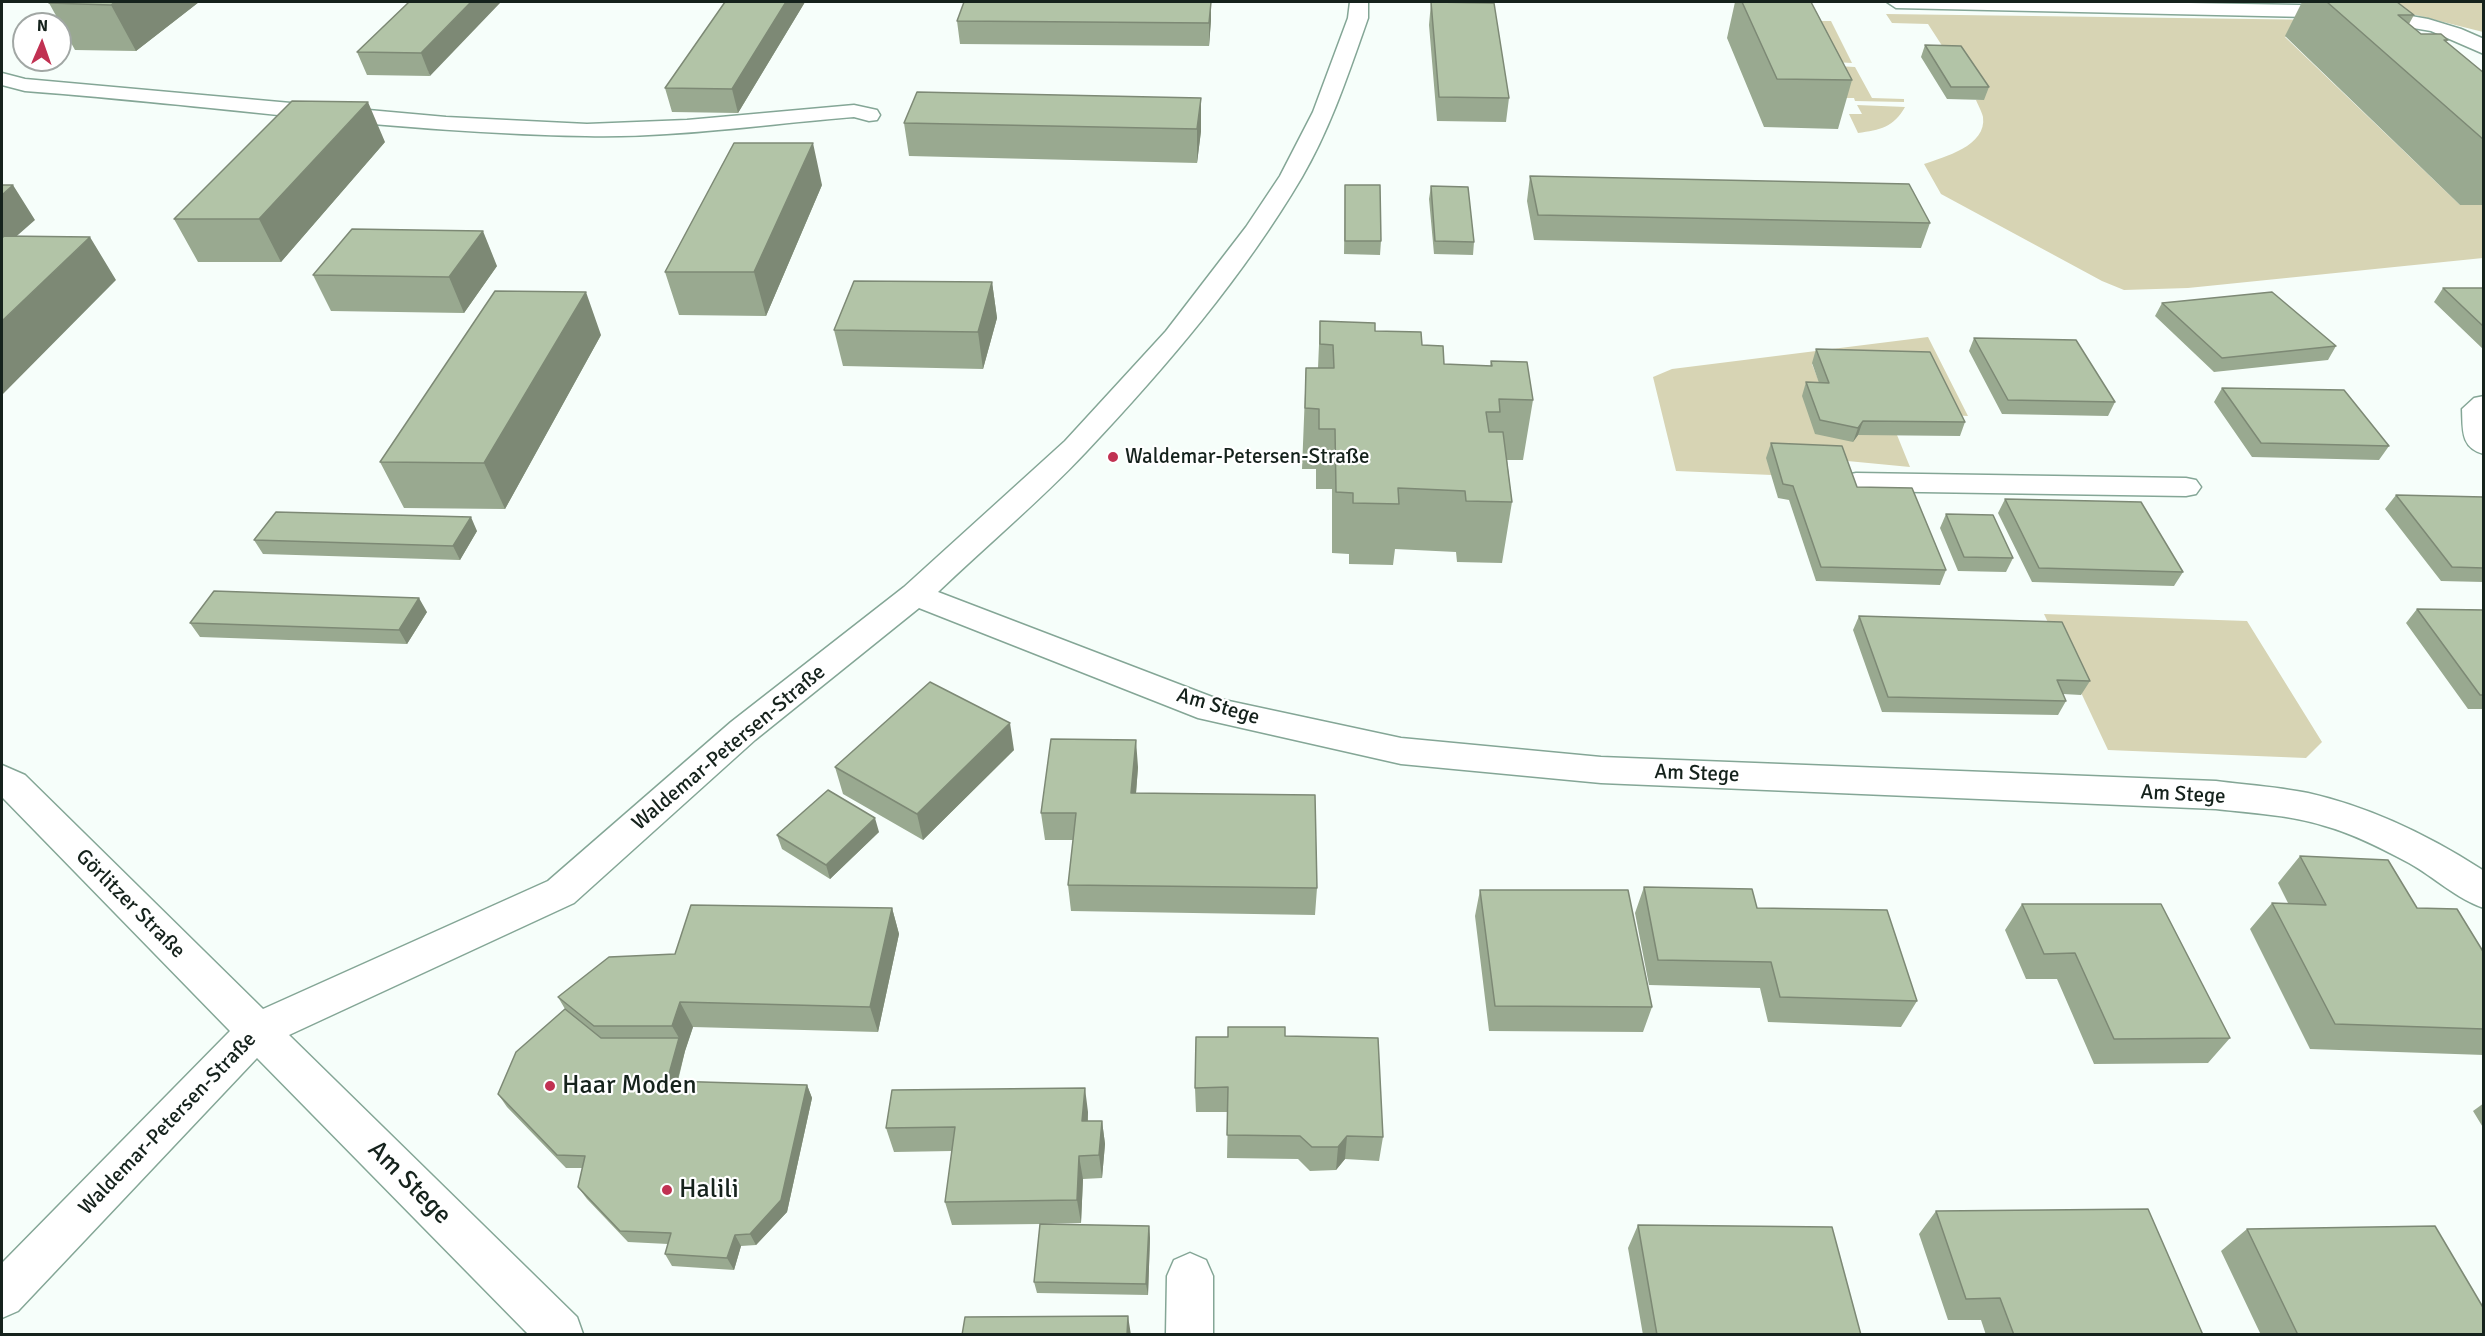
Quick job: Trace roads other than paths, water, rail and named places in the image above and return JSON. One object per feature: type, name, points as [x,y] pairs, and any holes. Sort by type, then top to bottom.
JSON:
[{"type":"street","name":"Waldemar-Petersen-Straße","points":[[2,1295],[257,1031],[561,892],[742,732],[915,595],[1075,447],[1175,337],[1255,231],[1291,176],[1324,112],[1358,18],[1359,2]]},
{"type":"street","points":[[1896,2],[2354,12],[2402,18],[2444,30],[2484,48]]},
{"type":"street","points":[[2,80],[25,85],[440,125],[589,130],[680,126],[854,111],[869,116]]},
{"type":"street","points":[[2484,404],[2476,409],[2477,438],[2484,445]]},
{"type":"street","points":[[1856,482],[2186,487]]},
{"type":"street","name":"Am Stege","points":[[915,595],[1210,709],[1401,751],[1601,770],[2216,795],[2309,807],[2372,829],[2423,853],[2484,893]]},
{"type":"street","name":"Görlitzer Straße","points":[[2,778],[12,785],[257,1031]]},
{"type":"street","name":"Am Stege","points":[[257,1031],[560,1335]]},
{"type":"street","points":[[1190,1276],[1190,1335]]},
{"type":"place","name":"Waldemar-Petersen-Straße","points":[[1113,457]]},
{"type":"place","name":"Haar Moden","points":[[550,1086]]},
{"type":"place","name":"Halili","points":[[667,1190]]}]
